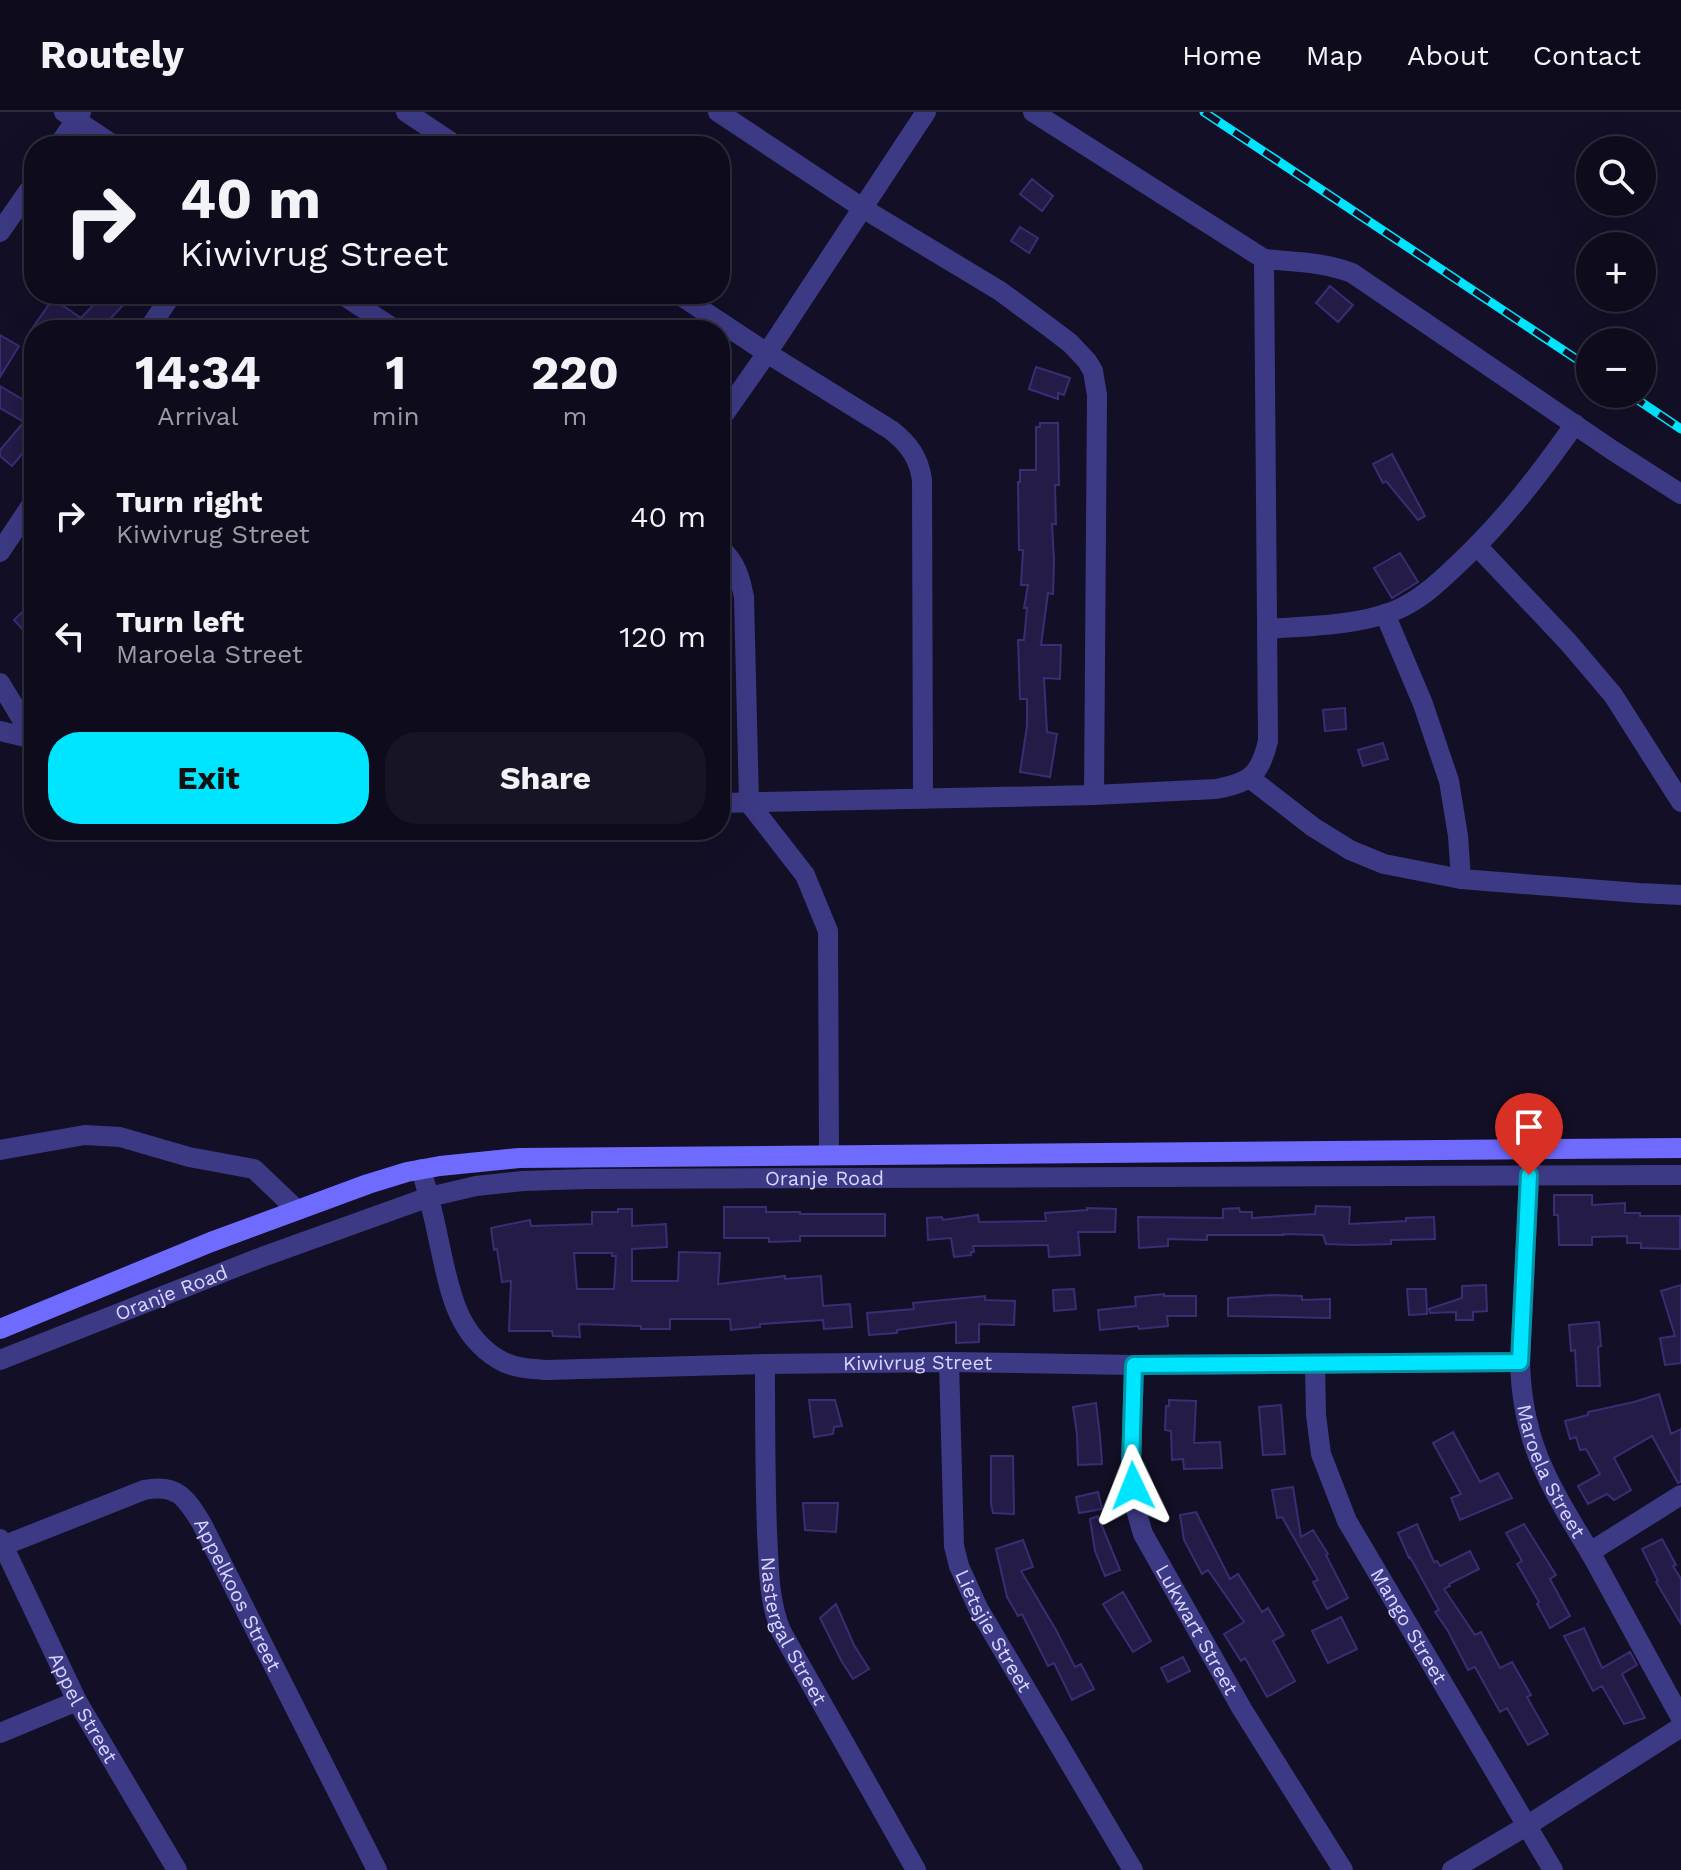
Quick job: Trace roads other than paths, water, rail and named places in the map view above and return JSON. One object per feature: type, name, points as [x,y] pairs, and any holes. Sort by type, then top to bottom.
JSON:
[{"type":"street","points":[[406,112],[442,136]]},
{"type":"street","points":[[718,112],[864,209],[1012,300],[1070,343],[1093,371],[1097,395],[1094,795]]},
{"type":"street","points":[[730,406],[926,112]]},
{"type":"street","points":[[1033,112],[1264,259],[1324,265],[1352,273],[1681,494]]},
{"type":"street","points":[[63,136],[73,115],[101,136]]},
{"type":"street","points":[[0,232],[24,197]]},
{"type":"street","points":[[730,803],[1094,795],[1216,789],[1251,779],[1260,767],[1268,741],[1264,259]]},
{"type":"street","points":[[350,304],[364,320]]},
{"type":"street","points":[[693,304],[717,320]]},
{"type":"street","points":[[730,328],[891,430],[916,456],[922,480],[923,798]]},
{"type":"street","points":[[1267,629],[1369,619],[1396,610],[1431,589],[1477,546],[1535,481],[1575,424]]},
{"type":"street","points":[[0,552],[24,516]]},
{"type":"street","points":[[1477,546],[1568,642],[1613,695],[1681,802]]},
{"type":"street","points":[[730,557],[737,569],[744,597],[749,803],[805,875],[828,931],[829,1155]]},
{"type":"street","points":[[1385,614],[1423,704],[1449,781],[1461,879]]},
{"type":"street","points":[[0,683],[24,723]]},
{"type":"street","points":[[0,731],[24,737]]},
{"type":"street","points":[[1251,779],[1313,827],[1350,850],[1384,864],[1461,879],[1681,895]]},
{"type":"street","points":[[0,1150],[85,1135],[120,1137],[189,1157],[254,1169],[297,1210]]},
{"type":"street","points":[[0,1329],[211,1242],[368,1184],[421,1169],[481,1161],[519,1158],[1681,1148]]},
{"type":"street","name":"Maroela Street","points":[[1530,1149],[1520,1362],[1527,1424],[1556,1495],[1681,1718]]},
{"type":"street","name":"Kiwivrug Street","points":[[421,1169],[451,1297],[466,1328],[481,1346],[499,1360],[514,1366],[546,1370],[949,1362],[1134,1365],[1520,1362]]},
{"type":"street","name":"Oranje Road","points":[[0,1360],[262,1257],[429,1197],[476,1186],[587,1179],[1681,1175]]},
{"type":"street","name":"Lietsjie Street","points":[[949,1362],[954,1546],[959,1566],[978,1608],[1133,1870]]},
{"type":"street","name":"Nastergal Street","points":[[765,1364],[764,1461],[773,1612],[916,1870]]},
{"type":"street","name":"Mango Street","points":[[1315,1364],[1321,1454],[1347,1521],[1553,1870]]},
{"type":"street","name":"Lukwart Street","points":[[1134,1365],[1131,1466],[1135,1506],[1143,1534],[1242,1709],[1343,1870]]},
{"type":"street","name":"Appelkoos Street","points":[[1,1544],[144,1490],[158,1487],[177,1492],[189,1503],[202,1524],[377,1870]]},
{"type":"street","points":[[1590,1552],[1681,1495]]},
{"type":"street","name":"Appel Street","points":[[1,1544],[77,1701],[177,1870]]},
{"type":"street","points":[[0,1733],[77,1701]]},
{"type":"street","points":[[1452,1870],[1681,1727]]},
{"type":"railway","points":[[1204,112],[1576,359]]},
{"type":"railway","points":[[1650,408],[1681,429]]}]
